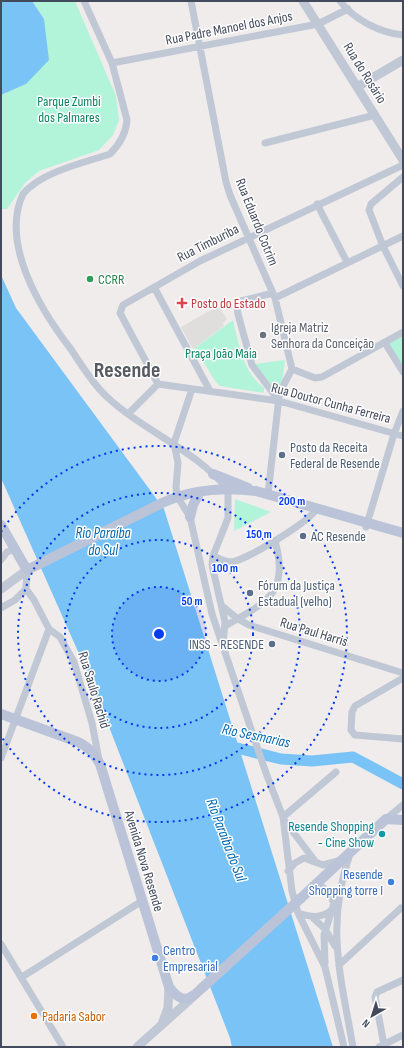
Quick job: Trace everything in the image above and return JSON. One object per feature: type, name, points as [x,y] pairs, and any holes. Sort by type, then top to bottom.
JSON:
[{"type":"main road","points":[[213,474],[256,491],[315,511]]},
{"type":"main road","points":[[1,525],[27,570],[177,496],[200,492],[229,490],[256,491]]},
{"type":"main road","points":[[229,490],[403,533]]},
{"type":"main road","points":[[190,517],[193,505],[200,492]]},
{"type":"main road","points":[[367,525],[403,538]]},
{"type":"main road","points":[[1,714],[16,719]]},
{"type":"main road","name":"Avenida Nova Resende","points":[[16,719],[86,746],[100,764],[168,988]]},
{"type":"main road","points":[[168,988],[180,999],[185,999],[198,992],[318,884],[386,819],[403,820]]},
{"type":"street","points":[[9,218],[15,204],[24,192],[34,184],[54,173],[110,154],[123,137],[127,120],[112,63],[84,1]]},
{"type":"street","name":"Rua Eduardo Cotrim","points":[[190,1],[226,182],[248,238],[274,296],[292,369]]},
{"type":"street","name":"Rua do Rosário","points":[[303,1],[403,160]]},
{"type":"street","points":[[340,1],[348,9],[381,31],[403,35]]},
{"type":"street","name":"Rua Padre Manoel dos Anjos","points":[[112,63],[318,24],[348,9]]},
{"type":"street","points":[[357,87],[403,60]]},
{"type":"street","points":[[265,143],[375,115]]},
{"type":"street","name":"Rua Timburiba","points":[[158,384],[120,313],[123,304],[200,260],[403,165]]},
{"type":"street","points":[[403,177],[369,207],[370,214],[383,246],[403,286]]},
{"type":"street","points":[[317,204],[348,262]]},
{"type":"street","points":[[279,400],[253,368],[238,314],[239,304],[243,300],[274,296],[403,236]]},
{"type":"street","points":[[11,250],[24,283],[35,302],[103,393],[128,414],[174,443],[213,474],[229,490],[228,518],[213,556],[212,565],[223,609],[225,626],[223,646]]},
{"type":"street","points":[[154,287],[210,391]]},
{"type":"street","points":[[268,494],[279,400],[282,388],[292,369],[318,378],[403,332]]},
{"type":"street","points":[[385,343],[403,372]]},
{"type":"street","points":[[128,414],[158,384]]},
{"type":"street","name":"Rua Doutor Cunha Ferreira","points":[[158,384],[279,400],[403,436]]},
{"type":"street","points":[[192,389],[174,443],[178,463],[176,487],[177,496],[190,517],[212,614],[254,739],[283,819],[288,871],[298,913],[325,967]]},
{"type":"street","points":[[367,525],[394,434],[403,411]]},
{"type":"street","points":[[213,556],[229,562],[234,561],[274,541],[315,511]]},
{"type":"street","points":[[225,626],[265,602],[277,585],[281,573],[274,541]]},
{"type":"street","points":[[1,560],[7,552],[15,549]]},
{"type":"street","points":[[1,608],[15,600],[26,589],[27,570]]},
{"type":"street","points":[[1,589],[27,570]]},
{"type":"street","name":"Rua Saulo Rachid","points":[[26,589],[34,600],[49,629],[60,637],[74,662],[92,723],[100,764]]},
{"type":"street","points":[[212,614],[218,615],[223,609]]},
{"type":"street","name":"Rua Paul Harris","points":[[223,609],[249,625],[403,673]]},
{"type":"street","points":[[1,758],[49,629]]},
{"type":"street","points":[[403,678],[355,706],[352,712],[351,730],[355,735],[403,739]]},
{"type":"street","points":[[283,819],[336,772]]},
{"type":"street","points":[[386,819],[403,805]]},
{"type":"street","points":[[283,819],[316,863]]},
{"type":"street","points":[[288,871],[295,862],[304,858],[327,866],[347,855]]},
{"type":"street","points":[[347,855],[336,927],[337,952],[354,1047]]},
{"type":"street","points":[[318,884],[332,897],[333,910],[326,929],[323,945],[325,967],[344,1047]]},
{"type":"street","points":[[22,978],[142,901]]},
{"type":"street","points":[[339,965],[401,908]]},
{"type":"street","points":[[298,913],[312,917],[322,916],[333,910]]},
{"type":"street","points":[[312,917],[326,929],[333,940],[337,952]]},
{"type":"street","points":[[2,946],[63,1047]]},
{"type":"street","points":[[403,980],[377,992],[374,997],[381,1046],[403,1035]]},
{"type":"street","points":[[162,1026],[168,1008],[168,988]]},
{"type":"street","points":[[137,1047],[198,992]]},
{"type":"shaded area","points":[[218,306],[227,319],[223,323],[224,326],[193,349],[181,327]]},
{"type":"green space","name":"Parque Zumbi dos Palmares","points":[[32,1],[75,1],[116,96],[119,120],[113,135],[99,150],[39,171],[25,183],[7,209],[1,209],[1,95],[26,84],[44,19]]},
{"type":"green space","name":"Praça João Maia","points":[[233,320],[243,357],[251,374],[264,388],[264,393],[220,386],[215,381],[195,348]]},
{"type":"green space","points":[[403,336],[403,368],[388,344]]},
{"type":"green space","points":[[285,360],[282,383],[279,386],[273,387],[255,364]]},
{"type":"green space","points":[[235,499],[271,512],[234,531]]},
{"type":"water","points":[[1,1],[32,1],[44,19],[49,60],[26,84],[1,95]]},
{"type":"water","name":"Rio Paraíba do Sul","points":[[1,275],[16,308],[164,509],[333,1047],[232,1047],[230,1038],[92,683],[1,478]]},
{"type":"waterway","name":"Rio Sesmarias","points":[[225,745],[281,759],[312,761],[353,757],[403,784]]},
{"type":"place","name":"CCRR","points":[[90,279]]},
{"type":"place","name":"Posto do Estado","points":[[182,303]]},
{"type":"place","name":"Igreja Matriz Senhora da Conceição","points":[[263,335]]},
{"type":"place","name":"Posto da Receita Federal de Resende","points":[[282,455]]},
{"type":"place","name":"AC Resende","points":[[303,536]]},
{"type":"place","name":"Fórum da Justiça Estadual (velho)","points":[[250,593]]},
{"type":"place","name":"INSS - RESENDE","points":[[272,644]]},
{"type":"place","name":"Resende Shopping - Cine Show","points":[[382,834]]},
{"type":"place","name":"Resende Shopping torre I","points":[[391,882]]},
{"type":"place","name":"Centro Empresarial","points":[[155,958]]},
{"type":"place","name":"Padaria Sabor","points":[[34,1016]]},
{"type":"district","name":"Resende","points":[[127,370]]}]
